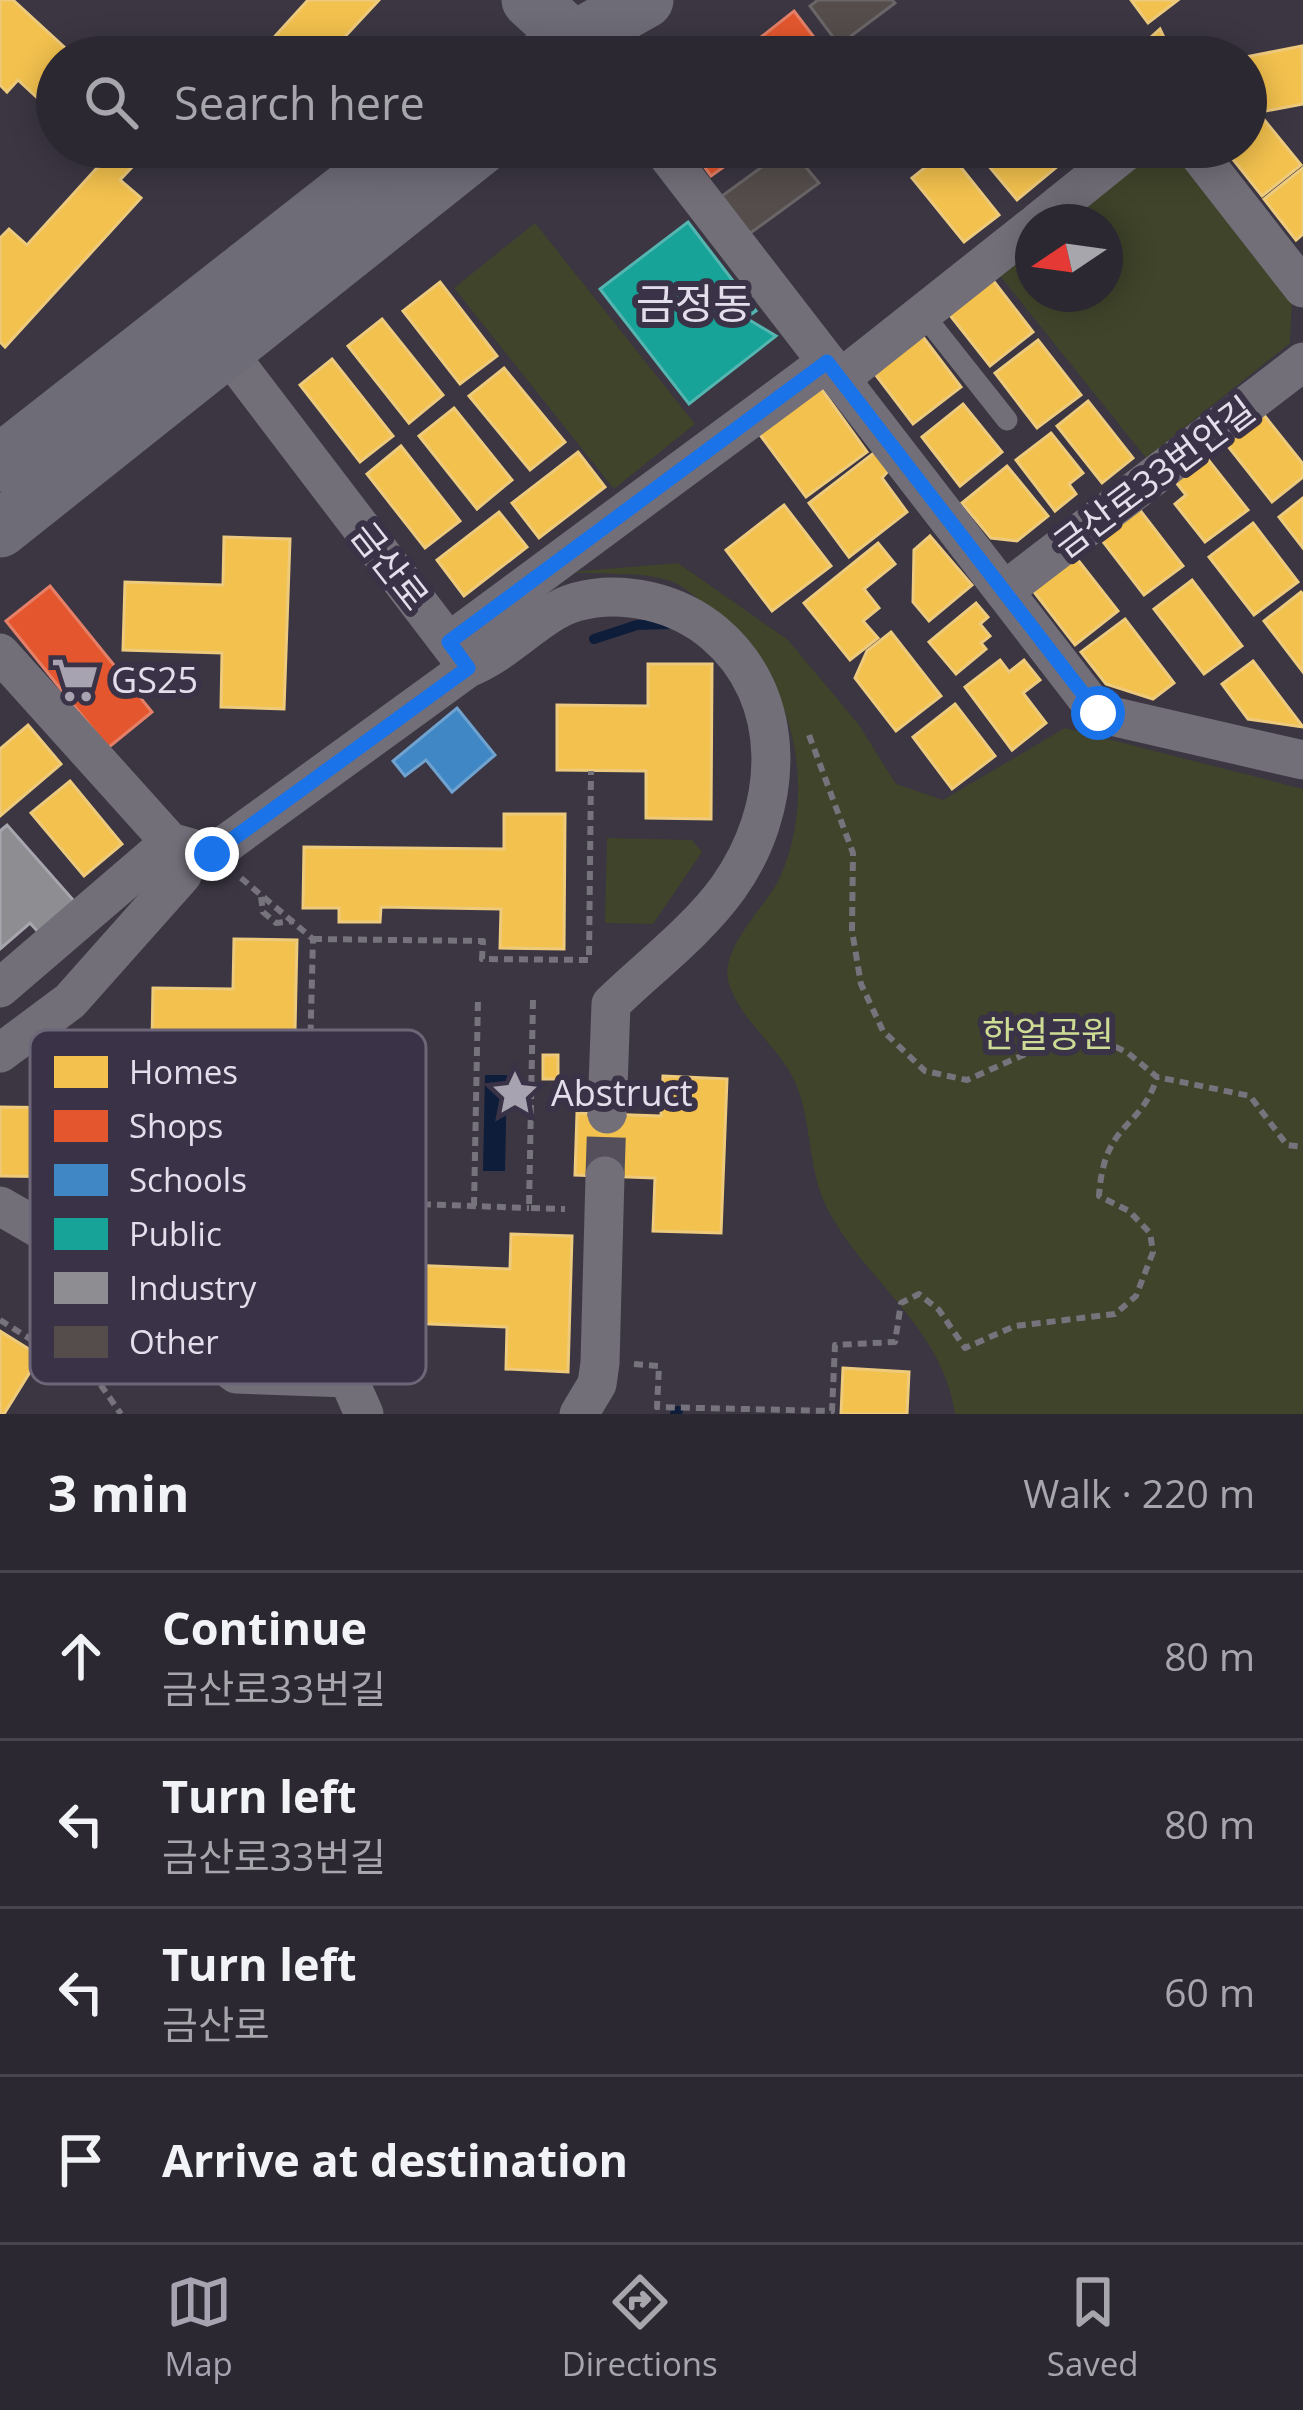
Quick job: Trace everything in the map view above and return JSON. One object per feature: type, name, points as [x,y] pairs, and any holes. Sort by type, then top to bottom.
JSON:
[{"type":"street","points":[[530,0],[556,36]]},
{"type":"street","points":[[593,36],[645,0]]},
{"type":"street","points":[[0,463],[376,168]]},
{"type":"street","points":[[0,529],[453,168]]},
{"type":"street","points":[[667,168],[834,371],[1098,713],[1303,760]]},
{"type":"street","points":[[1060,204],[1105,168]]},
{"type":"street","points":[[1209,168],[1303,288]]},
{"type":"street","points":[[170,842],[212,854],[459,655],[834,371],[923,314],[1015,240]]},
{"type":"street","name":"금산로","points":[[225,349],[459,655]]},
{"type":"street","name":"금산로33번안길","points":[[1004,592],[1303,362]]},
{"type":"street","points":[[459,655],[501,655],[573,602],[622,595],[676,610],[740,656],[770,727],[774,764],[759,828],[728,889],[610,1004],[608,1114]]},
{"type":"street","points":[[0,653],[170,842],[182,875],[70,1001],[31,1030]]},
{"type":"street","points":[[0,988],[170,842]]},
{"type":"street","points":[[0,1053],[30,1031]]},
{"type":"street","points":[[579,1414],[597,1384],[600,1363],[605,1193]]},
{"type":"street","points":[[0,1206],[30,1223]]},
{"type":"street","points":[[351,1384],[364,1414]]},
{"type":"lane","points":[[923,314],[1007,420]]},
{"type":"path","points":[[212,854],[314,939],[483,941],[482,959],[589,960],[591,771]]},
{"type":"path","points":[[311,1030],[314,939]]},
{"type":"path","points":[[474,1206],[478,998]]},
{"type":"path","points":[[529,1208],[533,1000]]},
{"type":"path","points":[[884,1030],[925,1072],[967,1079],[1057,1040],[1094,1036],[1127,1052],[1157,1077],[1250,1096],[1287,1145],[1303,1147]]},
{"type":"path","points":[[600,1363],[658,1366],[657,1407],[832,1412],[835,1345],[895,1342],[902,1303],[919,1294],[939,1310],[965,1348],[1015,1326],[1115,1314],[1136,1296],[1154,1252],[1150,1232],[1129,1211],[1099,1196],[1101,1172],[1107,1147],[1124,1123],[1150,1102],[1157,1077]]},
{"type":"path","points":[[426,1204],[529,1208],[605,1193]]},
{"type":"path","points":[[0,1319],[30,1338]]},
{"type":"path","points":[[100,1384],[121,1414]]},
{"type":"green space","points":[[1127,168],[1189,168],[1292,298],[1290,343],[1146,458],[1029,312],[1123,312],[1123,204],[1082,204]]},
{"type":"green space","points":[[535,223],[695,424],[614,489],[454,288]]},
{"type":"green space","points":[[1015,258],[1015,294],[997,272]]},
{"type":"green space","name":"한얼공원","points":[[678,563],[788,640],[859,725],[896,784],[943,800],[1065,728],[1303,789],[1303,1414],[955,1414],[935,1355],[827,1208],[799,1091],[730,987],[727,973],[736,944],[781,875],[793,838],[796,761],[789,723],[775,687],[756,654],[731,625],[678,585],[647,576],[570,572]]},
{"type":"green space","points":[[607,838],[692,840],[702,852],[653,924],[605,923]]},
{"type":"water","points":[[485,1075],[507,1075],[505,1171],[483,1171]]},
{"type":"building: Homes","points":[[0,0],[13,0],[52,36],[36,36],[36,97],[18,80],[7,92],[0,85]]},
{"type":"building: Homes","points":[[308,0],[379,0],[346,36],[275,36]]},
{"type":"building: Homes","points":[[1131,0],[1178,0],[1148,23]]},
{"type":"building: Homes","points":[[1302,46],[1303,104],[1267,111],[1267,53]]},
{"type":"building: Homes","points":[[1267,123],[1301,165],[1262,196],[1240,168],[1267,168]]},
{"type":"building: Homes","points":[[97,168],[131,168],[120,180],[141,198],[5,347],[0,342],[0,238],[9,229],[27,245]]},
{"type":"building: Homes","points":[[924,168],[961,168],[999,215],[964,242],[912,178]]},
{"type":"building: Homes","points":[[990,168],[1056,168],[1017,200]]},
{"type":"building: Homes","points":[[1303,168],[1303,234],[1296,240],[1264,199]]},
{"type":"building: Homes","points":[[992,279],[1033,332],[990,366],[949,314]]},
{"type":"building: Homes","points":[[440,282],[497,356],[460,384],[403,311]]},
{"type":"building: Homes","points":[[382,319],[443,395],[409,423],[348,346]]},
{"type":"building: Homes","points":[[920,333],[961,387],[913,424],[872,370]]},
{"type":"building: Homes","points":[[1038,340],[1081,395],[1037,428],[995,373]]},
{"type":"building: Homes","points":[[332,359],[393,436],[360,462],[300,385]]},
{"type":"building: Homes","points":[[504,368],[565,442],[530,470],[469,396]]},
{"type":"building: Homes","points":[[820,387],[867,452],[806,497],[758,432]]},
{"type":"building: Homes","points":[[1088,401],[1133,458],[1102,483],[1057,426]]},
{"type":"building: Homes","points":[[963,404],[1002,452],[960,486],[922,437]]},
{"type":"building: Homes","points":[[454,408],[512,480],[477,509],[419,436]]},
{"type":"building: Homes","points":[[1260,410],[1303,464],[1303,477],[1272,502],[1223,440]]},
{"type":"building: Homes","points":[[1051,433],[1083,473],[1069,484],[1076,494],[1055,511],[1016,460]]},
{"type":"building: Homes","points":[[401,446],[460,521],[425,548],[367,474]]},
{"type":"building: Homes","points":[[578,452],[605,487],[539,538],[512,503]]},
{"type":"building: Homes","points":[[875,452],[889,470],[882,478],[907,512],[849,557],[809,503]]},
{"type":"building: Homes","points":[[1206,457],[1248,510],[1205,542],[1175,504],[1186,495],[1175,481]]},
{"type":"building: Homes","points":[[1007,466],[1048,516],[1017,541],[991,538],[962,503]]},
{"type":"building: Homes","points":[[1303,498],[1303,548],[1279,517]]},
{"type":"building: Homes","points":[[784,505],[831,566],[772,611],[726,550]]},
{"type":"building: Homes","points":[[1139,509],[1183,566],[1144,595],[1101,539]]},
{"type":"building: Homes","points":[[499,512],[527,547],[464,596],[437,560]]},
{"type":"building: Homes","points":[[1253,523],[1298,582],[1254,615],[1209,557]]},
{"type":"building: Homes","points":[[930,536],[972,585],[929,621],[913,602],[914,550]]},
{"type":"building: Homes","points":[[224,537],[290,539],[284,709],[221,707],[222,653],[123,650],[125,582],[223,585]]},
{"type":"building: Homes","points":[[878,543],[895,564],[864,589],[879,608],[863,621],[878,638],[850,660],[804,603]]},
{"type":"building: Homes","points":[[1074,555],[1118,611],[1075,645],[1031,588]]},
{"type":"building: Homes","points":[[1192,580],[1242,646],[1204,674],[1154,609]]},
{"type":"building: Homes","points":[[1303,594],[1303,672],[1264,621]]},
{"type":"building: Homes","points":[[976,603],[988,617],[980,624],[990,636],[981,643],[986,649],[956,674],[929,642]]},
{"type":"building: Homes","points":[[1125,619],[1174,683],[1153,699],[1106,684],[1081,652]]},
{"type":"building: Homes","points":[[891,632],[941,696],[896,731],[855,678],[867,651]]},
{"type":"building: Homes","points":[[1000,660],[1009,672],[1024,660],[1040,680],[1023,693],[1046,723],[1012,750],[965,687]]},
{"type":"building: Homes","points":[[1253,661],[1303,727],[1248,719],[1222,684]]},
{"type":"building: Homes","points":[[648,664],[712,664],[711,819],[646,818],[646,771],[557,770],[557,705],[648,706]]},
{"type":"building: Homes","points":[[955,704],[995,756],[952,789],[913,737]]},
{"type":"building: Homes","points":[[28,725],[61,764],[0,816],[0,749]]},
{"type":"building: Homes","points":[[70,781],[122,844],[84,876],[31,813]]},
{"type":"building: Homes","points":[[504,814],[565,814],[564,949],[500,948],[501,909],[381,907],[380,922],[339,922],[339,908],[303,908],[304,847],[504,849]]},
{"type":"building: Homes","points":[[234,939],[297,940],[295,1030],[152,1030],[153,988],[233,989]]},
{"type":"building: Homes","points":[[543,1055],[558,1055],[558,1079],[543,1079]]},
{"type":"building: Homes","points":[[663,1076],[727,1079],[721,1233],[653,1231],[655,1178],[575,1175],[577,1113],[661,1116]]},
{"type":"building: Homes","points":[[0,1107],[30,1107],[30,1176],[0,1176]]},
{"type":"building: Homes","points":[[511,1234],[572,1236],[568,1372],[506,1369],[507,1327],[426,1324],[426,1266],[510,1269]]},
{"type":"building: Homes","points":[[0,1331],[30,1350],[30,1372],[0,1414]]},
{"type":"building: Homes","points":[[843,1368],[909,1372],[907,1414],[841,1414]]},
{"type":"building: Shops","points":[[794,11],[813,36],[762,36]]},
{"type":"building: Shops","points":[[50,586],[152,712],[108,748],[6,621]]},
{"type":"building: Schools","points":[[457,708],[495,755],[452,792],[426,760],[405,776],[393,761]]},
{"type":"building: Public","points":[[688,222],[756,311],[746,318],[776,336],[689,404],[600,289]]},
{"type":"building: Industry","points":[[7,825],[75,902],[39,933],[30,923],[0,949],[0,831]]},
{"type":"building: Other","points":[[818,0],[895,3],[851,36],[832,36],[810,6]]},
{"type":"building: Other","points":[[760,168],[806,168],[819,183],[749,234],[722,196]]},
{"type":"waterway","points":[[594,639],[637,625],[668,624]]},
{"type":"waterway","points":[[675,1414],[678,1411]]},
{"type":"tunnel","points":[[605,1176],[607,1114]]},
{"type":"place","name":"GS25","points":[[75,680]]},
{"type":"place","name":"Abstruct","points":[[515,1093]]},
{"type":"district","name":"금정동","points":[[694,304]]},
{"type":"route","points":[[212,854],[468,668],[449,642],[827,362],[1098,713]]}]
